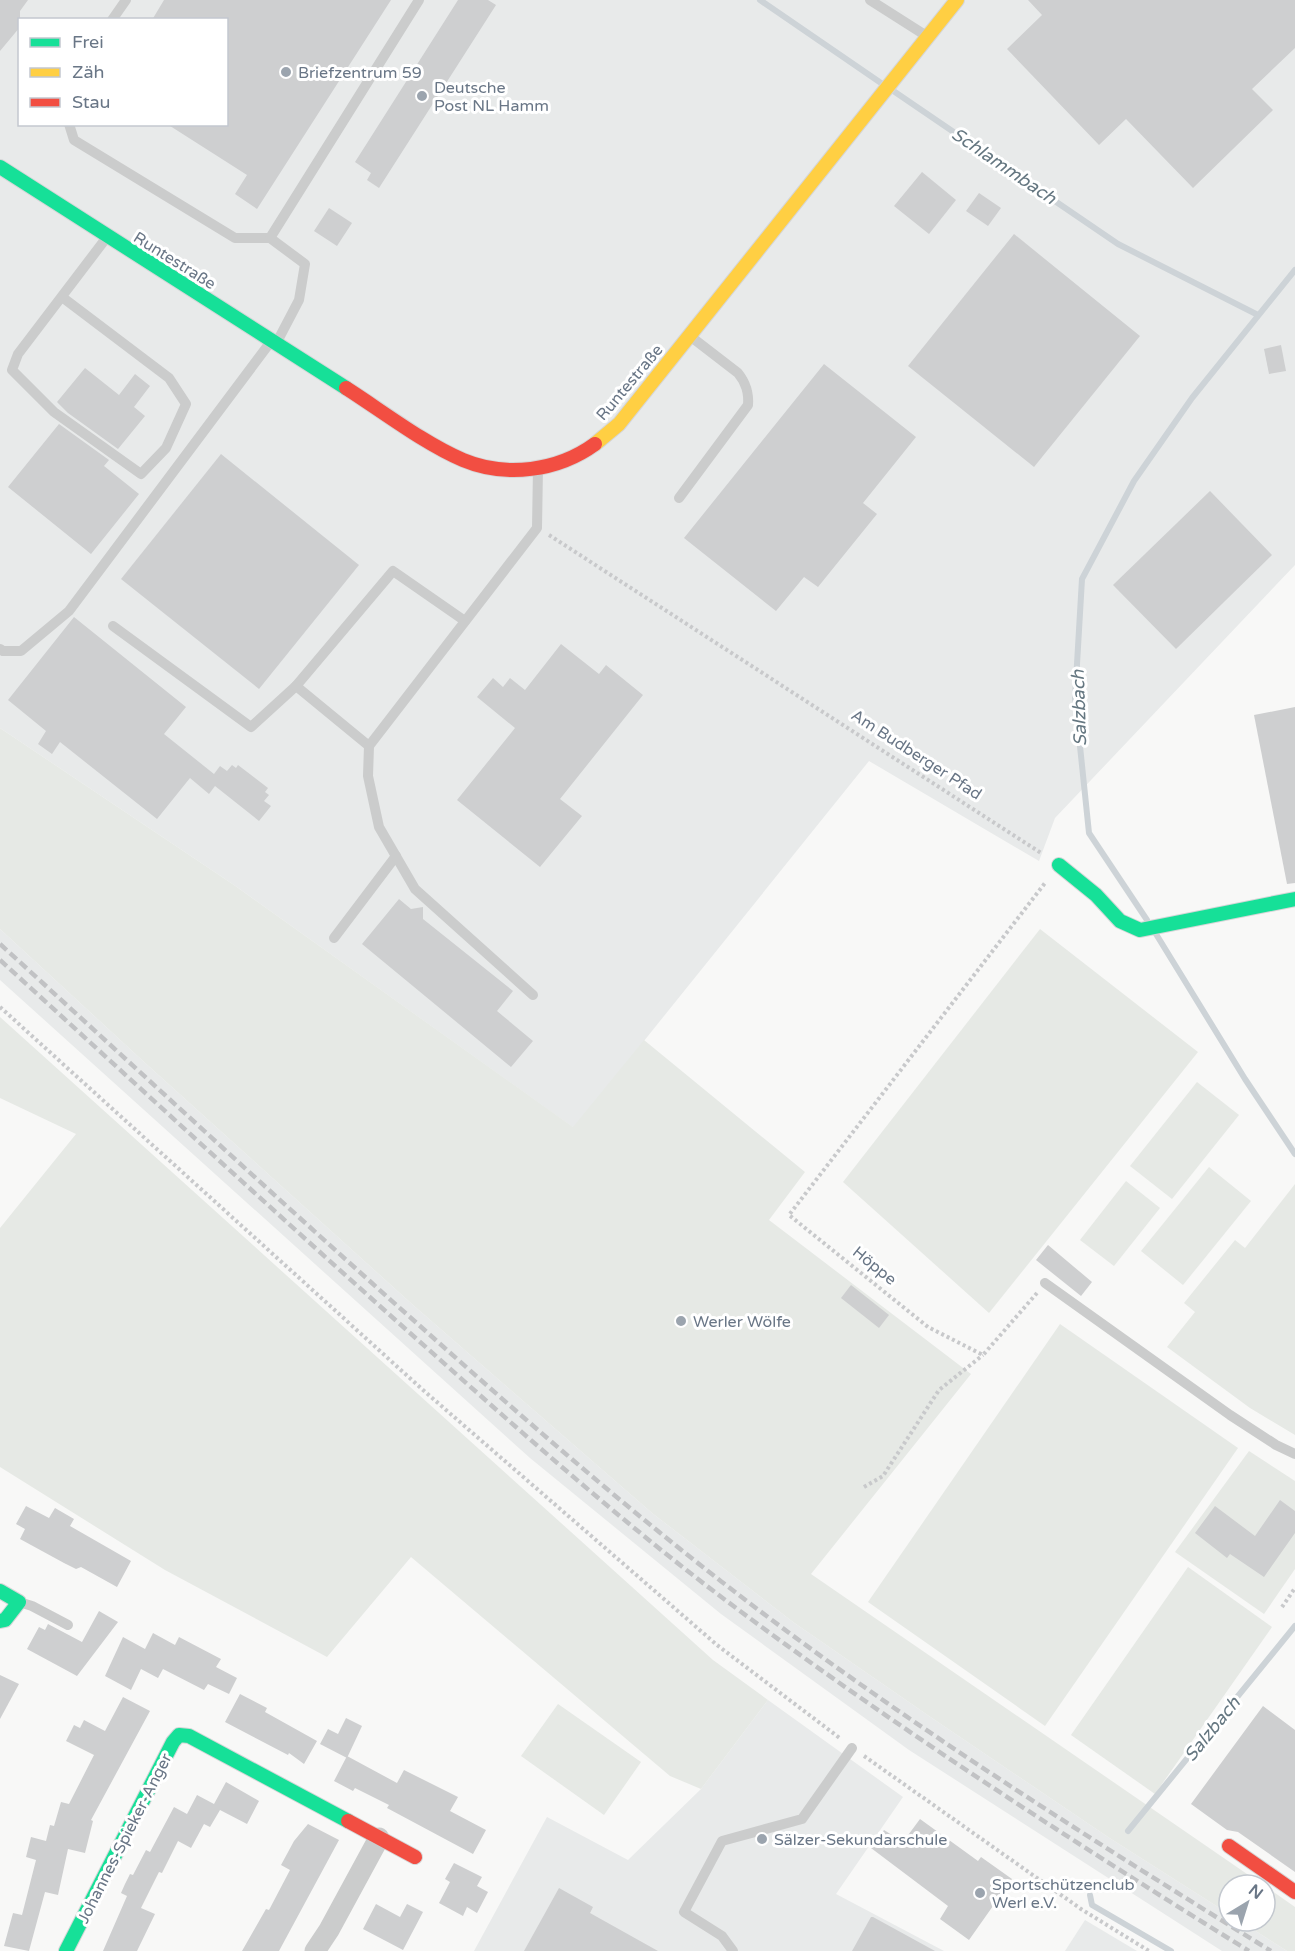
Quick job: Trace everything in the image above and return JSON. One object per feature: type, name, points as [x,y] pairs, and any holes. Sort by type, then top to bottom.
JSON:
[{"type":"street","name":"Runtestraße","points":[[0,167],[440,448],[467,461],[498,468],[538,468],[566,461],[595,445],[620,424],[957,0]]},
{"type":"street","points":[[1059,865],[1096,895],[1120,921],[1140,930],[1295,899]]},
{"type":"street","points":[[0,1591],[19,1602],[5,1620],[0,1621]]},
{"type":"street","name":"Johannes-Spieker-Anger","points":[[66,1951],[173,1742],[179,1735],[189,1736],[415,1857]]},
{"type":"street","points":[[315,1951],[329,1930],[379,1838]]},
{"type":"street","points":[[1229,1846],[1295,1892]]},
{"type":"lane","points":[[113,18],[126,0]]},
{"type":"lane","points":[[270,238],[419,0]]},
{"type":"lane","points":[[870,0],[927,37]]},
{"type":"lane","points":[[0,649],[21,651],[69,611],[274,341],[299,300],[305,264],[270,238],[235,238],[74,140],[70,126]]},
{"type":"lane","points":[[62,297],[169,378],[186,404],[166,448],[141,474],[54,412],[12,370],[18,354],[107,237]]},
{"type":"lane","points":[[679,498],[748,405],[749,394],[744,381],[738,374],[689,336]]},
{"type":"lane","points":[[532,995],[415,889],[379,827],[368,776],[369,746],[537,528],[538,468]]},
{"type":"lane","points":[[113,626],[251,726],[296,686],[393,571],[465,621]]},
{"type":"lane","points":[[296,686],[369,746]]},
{"type":"lane","points":[[334,938],[396,856]]},
{"type":"lane","points":[[1045,1283],[1230,1415],[1276,1445],[1295,1454]]},
{"type":"lane","points":[[19,1602],[32,1606],[68,1625]]},
{"type":"lane","points":[[733,1951],[722,1936],[684,1912],[722,1840],[802,1819],[852,1748]]},
{"type":"path","name":"Am Budberger Pfad","points":[[537,528],[1059,865]]},
{"type":"path","name":"Höppe","points":[[983,1355],[928,1327],[789,1215],[1059,865]]},
{"type":"path","points":[[0,1007],[423,1390],[717,1645],[852,1748],[1081,1909],[1149,1951]]},
{"type":"path","points":[[864,1487],[883,1476],[939,1390],[983,1355],[1045,1283]]},
{"type":"path","points":[[1282,1607],[1295,1588]]},
{"type":"shaded area","points":[[0,0],[1295,0],[1295,565],[1055,818],[1039,861],[869,761],[574,1128],[234,885],[0,728]]},
{"type":"shaded area","points":[[0,728],[234,885],[573,1127],[644,1040],[805,1172],[769,1220],[971,1374],[811,1574],[1246,1873],[1217,1873],[1217,1906],[1108,1837],[793,1622],[652,1513],[413,1305],[0,929]]},
{"type":"shaded area","points":[[0,929],[413,1305],[652,1513],[793,1622],[1108,1837],[1217,1906],[1217,1933],[1259,1933],[1287,1951],[1222,1951],[909,1750],[721,1614],[530,1458],[0,980]]},
{"type":"shaded area","points":[[1040,929],[1198,1052],[989,1313],[843,1182]]},
{"type":"shaded area","points":[[0,1017],[713,1660],[768,1700],[701,1789],[670,1776],[411,1557],[327,1657],[165,1570],[0,1467],[0,1228],[76,1134],[0,1098]]},
{"type":"shaded area","points":[[1197,1082],[1239,1115],[1172,1199],[1130,1166]]},
{"type":"shaded area","points":[[1209,1167],[1251,1201],[1183,1285],[1141,1251]]},
{"type":"shaded area","points":[[1126,1181],[1160,1208],[1114,1266],[1080,1240]]},
{"type":"shaded area","points":[[1295,1184],[1295,1435],[1250,1408],[1167,1347],[1195,1312],[1184,1303],[1235,1240],[1245,1248]]},
{"type":"shaded area","points":[[1060,1324],[1238,1448],[1045,1726],[868,1602]]},
{"type":"shaded area","points":[[1249,1451],[1295,1481],[1295,1569],[1264,1614],[1175,1552]]},
{"type":"shaded area","points":[[1188,1567],[1272,1627],[1155,1794],[1071,1735]]},
{"type":"shaded area","name":"Sälzer-Sekundarschule","points":[[768,1700],[903,1797],[836,1894],[944,1951],[474,1951],[547,1817],[628,1860],[701,1789]]},
{"type":"shaded area","points":[[558,1704],[641,1762],[604,1815],[521,1756]]},
{"type":"shaded area","points":[[1277,1894],[1295,1907],[1295,1951],[1287,1951],[1259,1933],[1277,1933]]},
{"type":"shaded area","points":[[1085,1920],[1137,1951],[1065,1951]]},
{"type":"building","points":[[0,0],[28,0],[20,11],[18,29],[0,51]]},
{"type":"building","name":"Briefzentrum 59","points":[[164,0],[391,0],[257,209],[235,194],[247,175],[170,126],[228,126],[228,18],[153,18]]},
{"type":"building","name":"Deutsche Post NL Hamm","points":[[458,0],[488,0],[496,5],[379,188],[367,180],[371,173],[355,162]]},
{"type":"building","points":[[1028,0],[1295,0],[1295,48],[1252,89],[1273,110],[1193,188],[1126,119],[1099,145],[1007,49],[1042,15]]},
{"type":"building","points":[[922,172],[956,200],[929,234],[894,206]]},
{"type":"building","points":[[979,193],[1001,208],[988,226],[966,211]]},
{"type":"building","points":[[329,208],[352,223],[337,246],[314,231]]},
{"type":"building","points":[[1014,234],[1140,336],[1034,467],[908,366]]},
{"type":"building","points":[[1281,345],[1286,371],[1269,374],[1264,349]]},
{"type":"building","points":[[824,364],[916,437],[863,503],[877,514],[818,587],[804,577],[776,611],[684,538]]},
{"type":"building","points":[[85,368],[119,395],[135,374],[150,386],[134,407],[145,416],[118,449],[68,413],[57,402]]},
{"type":"building","points":[[59,424],[109,460],[104,466],[139,494],[91,554],[8,487]]},
{"type":"building","points":[[221,454],[359,565],[259,689],[121,579]]},
{"type":"building","points":[[1210,491],[1272,555],[1176,649],[1113,585]]},
{"type":"building","points":[[74,617],[186,707],[164,734],[214,774],[220,766],[227,771],[232,765],[236,768],[238,765],[268,788],[265,792],[269,795],[264,801],[271,806],[259,821],[215,786],[209,794],[190,778],[157,819],[60,742],[52,754],[38,744],[46,731],[8,700]]},
{"type":"building","points":[[561,644],[599,674],[606,665],[643,695],[560,799],[582,816],[540,867],[457,800],[515,728],[477,697],[493,678],[503,687],[510,678],[525,690]]},
{"type":"building","points":[[1295,707],[1295,883],[1287,884],[1254,715]]},
{"type":"building","points":[[399,899],[411,909],[423,907],[423,919],[513,991],[497,1011],[533,1041],[511,1067],[362,944]]},
{"type":"building","points":[[1048,1245],[1092,1282],[1081,1296],[1036,1260]]},
{"type":"building","points":[[851,1285],[889,1315],[879,1328],[841,1298]]},
{"type":"building","points":[[1280,1500],[1295,1511],[1295,1533],[1264,1577],[1230,1554],[1227,1558],[1195,1533],[1215,1506],[1255,1536]]},
{"type":"building","points":[[26,1506],[49,1518],[55,1508],[74,1519],[70,1526],[131,1561],[117,1587],[81,1567],[76,1569],[20,1539],[25,1529],[16,1524]]},
{"type":"building","points":[[99,1611],[118,1622],[77,1676],[27,1649],[39,1627],[45,1630],[48,1624],[82,1642]]},
{"type":"building","points":[[153,1633],[175,1645],[179,1637],[221,1659],[216,1667],[237,1678],[229,1694],[208,1684],[204,1690],[163,1669],[158,1678],[141,1669],[131,1690],[105,1676],[123,1637],[145,1649]]},
{"type":"building","points":[[0,1675],[19,1684],[0,1719]]},
{"type":"building","points":[[240,1694],[267,1708],[265,1712],[317,1741],[304,1764],[289,1753],[288,1755],[225,1722]]},
{"type":"building","points":[[123,1697],[150,1711],[91,1820],[93,1821],[85,1853],[68,1849],[58,1895],[45,1892],[29,1951],[4,1946],[13,1913],[22,1915],[36,1860],[26,1857],[31,1837],[46,1841],[50,1825],[54,1826],[61,1802],[69,1804],[94,1755],[66,1741],[74,1725],[80,1728],[84,1720],[105,1731]]},
{"type":"building","points":[[1263,1706],[1295,1730],[1295,1872],[1238,1832],[1227,1830],[1191,1804]]},
{"type":"building","points":[[346,1718],[362,1726],[347,1758],[320,1744],[328,1729],[338,1734]]},
{"type":"building","points":[[347,1756],[397,1783],[404,1770],[458,1797],[450,1811],[486,1830],[473,1854],[387,1808],[389,1805],[355,1788],[353,1791],[334,1781]]},
{"type":"building","points":[[226,1782],[259,1801],[247,1824],[220,1810],[210,1827],[204,1824],[191,1848],[178,1841],[141,1908],[155,1914],[137,1951],[103,1951],[127,1896],[121,1893],[125,1884],[130,1874],[133,1875],[146,1850],[150,1852],[174,1807],[187,1814],[197,1795],[214,1804]]},
{"type":"building","points":[[920,1819],[978,1861],[981,1857],[1012,1879],[969,1940],[940,1919],[948,1906],[871,1848],[884,1830],[903,1842]]},
{"type":"building","points":[[308,1824],[339,1840],[279,1951],[242,1951],[266,1909],[269,1910],[290,1870],[281,1865],[294,1841]]},
{"type":"building","points":[[454,1863],[482,1877],[477,1886],[488,1892],[477,1913],[467,1907],[463,1916],[439,1903],[450,1882],[445,1879]]},
{"type":"building","points":[[559,1888],[593,1907],[590,1913],[658,1951],[524,1951]]},
{"type":"building","points":[[376,1904],[400,1917],[407,1904],[423,1912],[403,1950],[363,1929]]},
{"type":"building","points":[[873,1917],[935,1951],[852,1951]]},
{"type":"waterway","name":"Schlammbach","points":[[760,0],[881,83]]},
{"type":"waterway","name":"Schlammbach","points":[[892,90],[1118,244],[1258,315]]},
{"type":"waterway","name":"Salzbach","points":[[1147,920],[1089,833],[1075,698],[1082,579],[1134,481],[1192,398],[1295,270]]},
{"type":"waterway","name":"Salzbach","points":[[1156,934],[1245,1079],[1295,1154]]},
{"type":"waterway","name":"Salzbach","points":[[1128,1831],[1295,1626]]},
{"type":"waterway","name":"Salzbach","points":[[1090,1895],[1092,1905],[1171,1951]]},
{"type":"railway","points":[[0,944],[449,1352],[682,1551],[788,1632],[923,1728],[1131,1864],[1271,1951]]},
{"type":"railway","points":[[0,960],[256,1194],[561,1466],[716,1593],[846,1687],[978,1778],[1249,1951]]},
{"type":"traffic: fast","points":[[0,167],[346,388]]},
{"type":"traffic: fast","points":[[1059,865],[1096,895],[1120,921],[1140,930],[1295,899]]},
{"type":"traffic: fast","points":[[0,1591],[19,1602],[5,1620],[0,1621]]},
{"type":"traffic: fast","points":[[66,1951],[173,1742],[179,1735],[189,1736],[348,1821]]},
{"type":"traffic: slow","points":[[595,444],[619,424],[957,0]]},
{"type":"traffic: jam","points":[[346,388],[434,445],[480,466],[514,470],[548,466],[595,444]]},
{"type":"traffic: jam","points":[[348,1821],[415,1857]]},
{"type":"traffic: jam","points":[[1229,1846],[1295,1892]]},
{"type":"place","name":"Briefzentrum 59","points":[[286,72]]},
{"type":"place","name":"Deutsche Post NL Hamm","points":[[422,96]]},
{"type":"place","name":"Werler Wölfe","points":[[681,1321]]},
{"type":"place","name":"Sälzer-Sekundarschule","points":[[762,1839]]},
{"type":"place","name":"Sportschützenclub Werl e.V.","points":[[980,1893]]}]
